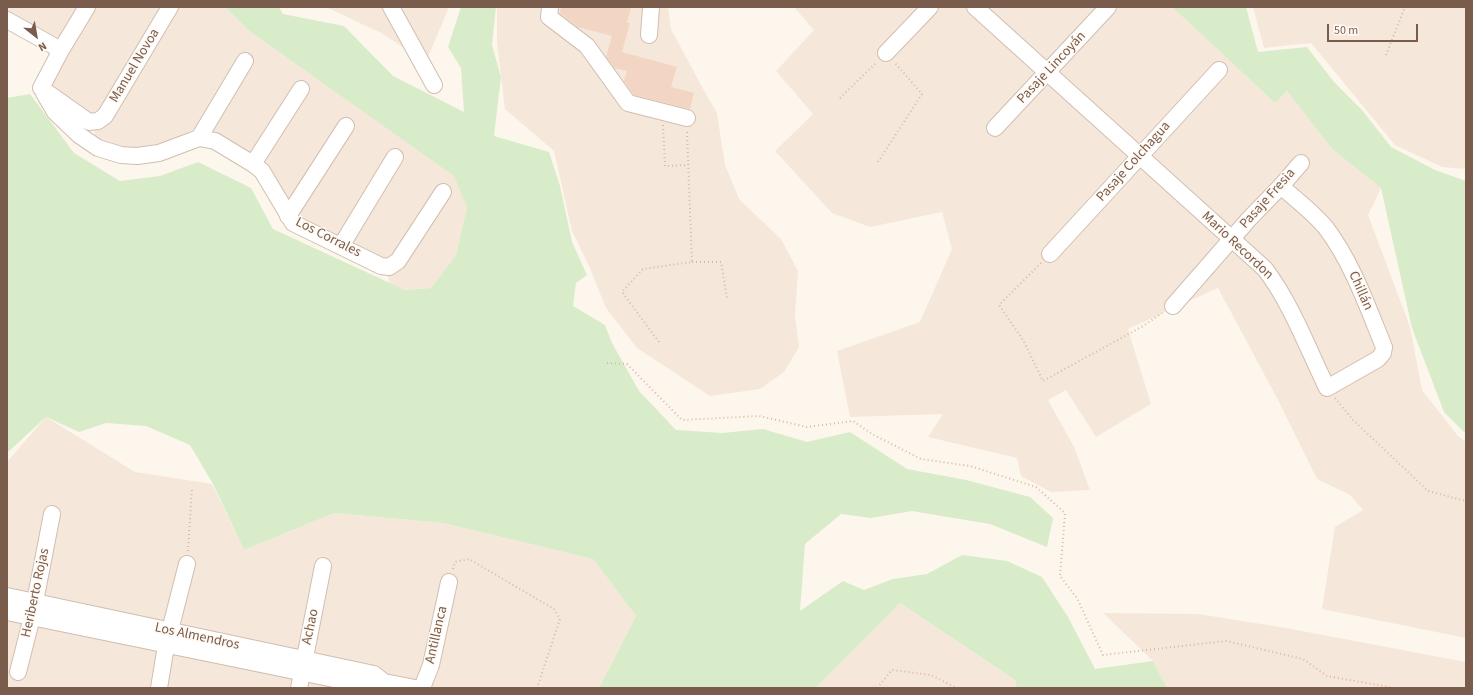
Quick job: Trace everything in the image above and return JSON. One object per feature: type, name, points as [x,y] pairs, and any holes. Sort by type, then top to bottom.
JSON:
[{"type":"street","points":[[87,7],[61,50],[41,88],[55,112],[79,135],[98,148],[121,155],[137,156],[159,152],[199,138],[245,61]]},
{"type":"street","name":"Manuel Novoa","points":[[41,88],[89,122],[98,122],[105,116],[170,7]]},
{"type":"street","points":[[391,7],[434,85]]},
{"type":"street","points":[[550,7],[549,17],[587,46],[628,103],[687,118]]},
{"type":"street","points":[[649,35],[651,7]]},
{"type":"street","points":[[886,53],[930,7]]},
{"type":"street","name":"Mario Recordon","points":[[975,7],[1232,240],[1265,268],[1276,283],[1327,388]]},
{"type":"street","name":"Pasaje Lincoyán","points":[[995,128],[1108,7]]},
{"type":"street","points":[[7,20],[61,50]]},
{"type":"street","name":"Pasaje Colchagua","points":[[1050,254],[1219,70]]},
{"type":"street","points":[[253,164],[301,89]]},
{"type":"street","points":[[288,216],[346,126]]},
{"type":"street","name":"Los Corrales","points":[[199,138],[215,141],[262,171],[293,223],[381,266],[389,267],[398,261],[443,192]]},
{"type":"street","points":[[341,246],[395,158]]},
{"type":"street","name":"Pasaje Fresia","points":[[1173,306],[1249,219],[1301,163]]},
{"type":"street","name":"Chillán","points":[[1281,186],[1325,227],[1336,242],[1362,294],[1384,346],[1383,353],[1378,359],[1327,388]]},
{"type":"street","name":"Heriberto Rojas","points":[[18,672],[32,618],[52,514]]},
{"type":"street","points":[[159,688],[168,638],[187,564]]},
{"type":"street","name":"Achao","points":[[302,674],[324,566]]},
{"type":"street","name":"Antillanca","points":[[422,688],[431,665],[449,582]]},
{"type":"street","name":"Los Almendros","points":[[7,596],[35,602],[302,674],[373,687],[384,682],[415,688]]},
{"type":"street","name":"Los Almendros","points":[[7,612],[32,618],[168,638]]},
{"type":"path","points":[[1386,54],[1405,7]]},
{"type":"path","points":[[840,98],[886,53],[922,94],[878,162]]},
{"type":"path","points":[[663,112],[665,166],[688,164]]},
{"type":"path","points":[[687,118],[692,262]]},
{"type":"path","points":[[1050,254],[999,305],[1023,340],[1043,381],[1143,326],[1173,306]]},
{"type":"path","points":[[659,342],[622,292],[643,269],[692,262],[721,262],[727,298]]},
{"type":"path","points":[[607,363],[627,364],[682,420],[759,416],[807,427],[853,421],[872,434],[921,459],[970,466],[1036,487],[1065,513],[1060,576],[1076,598],[1103,656],[1226,641],[1303,659],[1327,676],[1395,688]]},
{"type":"path","points":[[1327,388],[1353,420],[1428,491],[1466,501]]},
{"type":"path","points":[[187,564],[192,488]]},
{"type":"path","points":[[455,562],[469,560],[554,609],[560,619],[537,688]]},
{"type":"path","points":[[877,688],[892,670],[931,675],[956,688]]},
{"type":"shaded area","points":[[7,7],[225,7],[248,30],[455,176],[467,207],[456,255],[431,288],[405,290],[389,283],[387,265],[293,217],[257,162],[194,129],[159,148],[121,150],[96,138],[90,119],[45,88],[71,45],[10,12],[7,10]]},
{"type":"shaded area","points":[[326,7],[449,7],[426,62],[381,33]]},
{"type":"shaded area","points":[[497,7],[668,7],[671,29],[717,113],[725,165],[739,199],[781,239],[798,271],[795,315],[799,347],[784,372],[760,389],[710,396],[637,348],[606,308],[590,268],[572,231],[554,151],[505,109],[497,43]]},
{"type":"shaded area","points":[[794,7],[1172,7],[1275,103],[1287,91],[1332,149],[1381,188],[1368,215],[1410,327],[1422,390],[1458,436],[1466,442],[1466,638],[1322,609],[1335,527],[1363,510],[1350,495],[1317,479],[1278,400],[1218,288],[1128,329],[1151,404],[1096,437],[1066,390],[1048,400],[1074,447],[1090,490],[1051,492],[1021,476],[1017,458],[928,437],[943,414],[850,417],[837,351],[920,322],[952,249],[942,212],[870,227],[832,213],[775,151],[813,114],[776,71],[814,30]]},
{"type":"shaded area","points":[[1253,7],[1466,7],[1466,169],[1442,167],[1395,145],[1311,43],[1264,48]]},
{"type":"shaded area","points":[[46,417],[135,472],[212,484],[244,550],[334,513],[443,523],[593,559],[636,616],[599,688],[7,688],[7,462]]},
{"type":"shaded area","points":[[900,603],[1015,680],[1017,688],[816,688]]},
{"type":"shaded area","points":[[1103,613],[1198,614],[1286,628],[1466,662],[1466,688],[1167,688],[1153,661]]},
{"type":"green space","points":[[225,7],[279,7],[283,14],[344,26],[393,76],[464,112],[461,68],[448,47],[461,7],[496,7],[492,45],[501,77],[494,136],[549,152],[560,186],[572,242],[587,275],[576,283],[573,306],[605,325],[612,343],[639,391],[676,430],[722,433],[763,429],[807,442],[850,432],[907,469],[966,480],[1030,497],[1053,518],[1047,547],[990,524],[912,511],[871,518],[841,514],[805,544],[800,611],[843,581],[864,590],[893,579],[927,574],[962,555],[1007,561],[1042,577],[1068,617],[1095,669],[1153,661],[1167,688],[1017,688],[1015,680],[900,603],[816,688],[599,688],[636,616],[593,559],[443,523],[334,513],[244,550],[213,484],[190,445],[146,426],[106,423],[79,432],[46,417],[7,453],[7,98],[30,94],[74,153],[120,181],[160,176],[198,162],[251,188],[273,229],[405,290],[431,288],[456,255],[467,207],[454,176],[248,30]]},
{"type":"green space","points":[[1172,7],[1246,7],[1258,52],[1307,47],[1334,82],[1362,110],[1391,147],[1435,170],[1466,181],[1466,434],[1444,412],[1412,328],[1381,188],[1332,149],[1287,91],[1275,103]]},
{"type":"building","points":[[561,7],[631,7],[627,23],[630,23],[622,52],[677,67],[671,87],[694,93],[690,109],[634,95],[624,81],[627,71],[614,68],[606,57],[612,36],[578,27],[560,13]]}]
